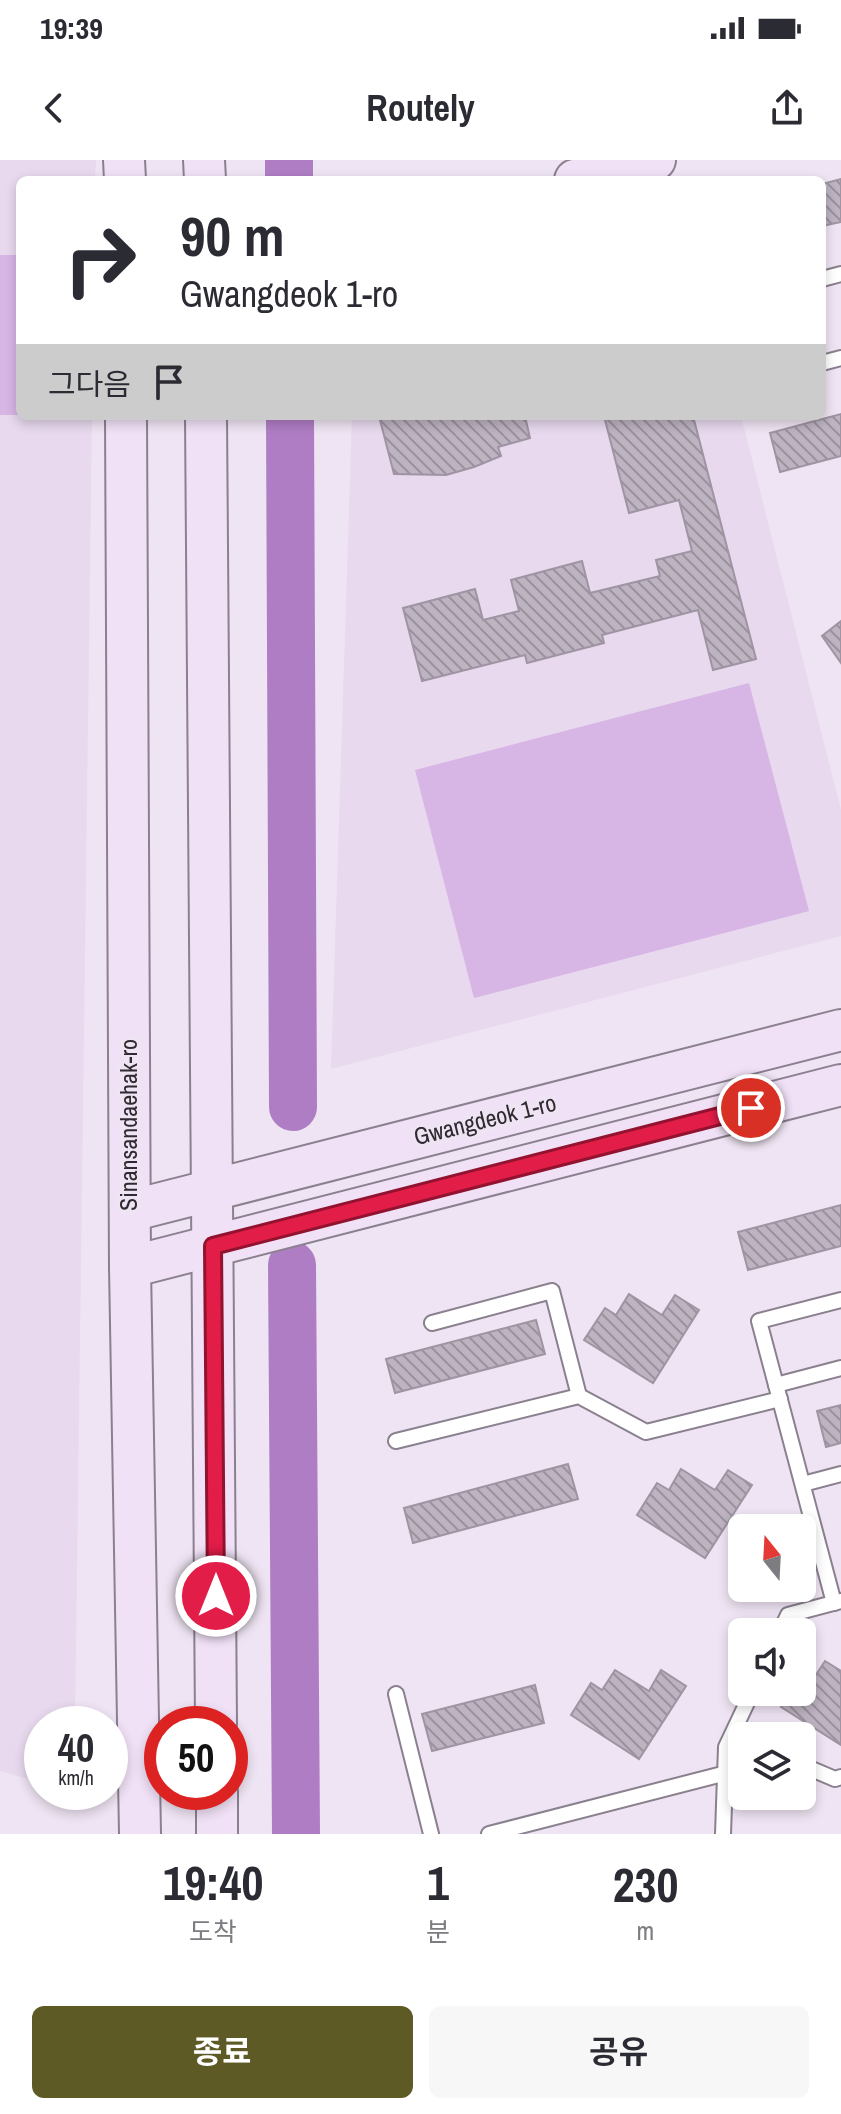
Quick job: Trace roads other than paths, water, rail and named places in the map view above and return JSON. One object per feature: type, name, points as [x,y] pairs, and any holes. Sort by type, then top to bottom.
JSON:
[{"type":"main road","points":[[591,176],[655,160]]},
{"type":"main road","name":"Sinansandaehak-ro","points":[[126,420],[130,1267],[140,1834]]},
{"type":"main road","points":[[206,420],[216,1706]]},
{"type":"main road","name":"Gwangdeok 1-ro","points":[[130,1211],[841,1030]]},
{"type":"main road","points":[[130,1267],[841,1085]]},
{"type":"main road","points":[[217,1810],[217,1834]]},
{"type":"lane","points":[[432,1323],[552,1291],[579,1396]]},
{"type":"lane","points":[[787,1618],[788,1615],[838,1602],[759,1321],[841,1300]]},
{"type":"lane","points":[[396,1441],[579,1396],[646,1432],[778,1392],[841,1368]]},
{"type":"lane","points":[[803,1484],[841,1474]]},
{"type":"lane","points":[[396,1694],[431,1834]]},
{"type":"lane","points":[[723,1834],[726,1747],[745,1706]]},
{"type":"lane","points":[[816,1771],[835,1779],[841,1777]]},
{"type":"lane","points":[[489,1834],[728,1773]]},
{"type":"waterway","points":[[289,160],[289,176]]},
{"type":"waterway","points":[[290,420],[293,1107]]},
{"type":"waterway","points":[[292,1265],[296,1834]]}]
